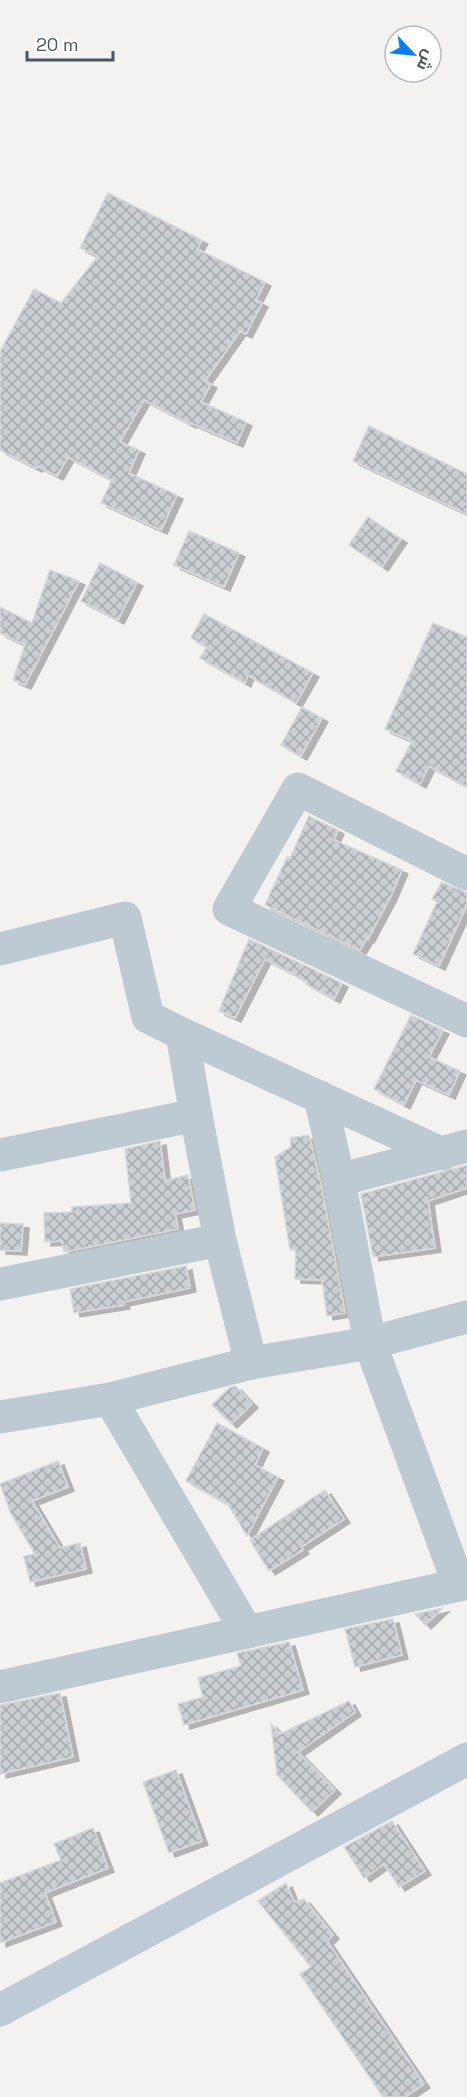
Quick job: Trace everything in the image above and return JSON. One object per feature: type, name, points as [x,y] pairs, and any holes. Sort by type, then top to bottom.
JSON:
[{"type":"street","points":[[467,873],[298,789],[230,909],[467,1021]]},
{"type":"street","points":[[0,949],[125,918],[148,1017],[320,1097],[455,1150]]},
{"type":"street","points":[[183,1034],[220,1240],[251,1363]]},
{"type":"street","points":[[0,1687],[463,1584],[370,1343],[339,1180],[320,1097]]},
{"type":"street","points":[[0,1155],[196,1115]]},
{"type":"street","points":[[339,1180],[455,1150]]},
{"type":"street","points":[[0,1284],[220,1240]]},
{"type":"street","points":[[0,1417],[110,1399],[251,1363],[370,1343],[467,1317]]},
{"type":"street","points":[[110,1399],[247,1632]]},
{"type":"street","points":[[0,2010],[467,1759]]},
{"type":"building","points":[[108,193],[202,240],[197,249],[265,282],[256,300],[262,303],[246,334],[240,331],[205,381],[211,384],[201,402],[246,422],[237,443],[190,424],[144,400],[120,442],[139,450],[129,473],[177,495],[161,530],[101,503],[112,480],[68,457],[57,476],[0,450],[0,352],[34,289],[61,303],[98,256],[80,248]]},
{"type":"building","points":[[369,426],[467,474],[467,514],[353,461]]},
{"type":"building","points":[[368,517],[401,539],[382,567],[349,545]]},
{"type":"building","points":[[189,531],[239,553],[224,587],[174,565]]},
{"type":"building","points":[[100,563],[137,582],[118,620],[81,601]]},
{"type":"building","points":[[50,570],[79,581],[25,685],[13,680],[25,645],[0,633],[0,607],[32,623]]},
{"type":"building","points":[[204,614],[313,673],[296,703],[248,675],[245,683],[200,658],[207,647],[191,638]]},
{"type":"building","points":[[433,623],[467,637],[467,787],[429,766],[420,784],[396,771],[412,741],[385,729]]},
{"type":"building","points":[[302,707],[322,718],[301,756],[281,745]]},
{"type":"building","points":[[309,816],[338,830],[334,840],[402,870],[391,896],[360,950],[265,905]]},
{"type":"building","points":[[442,882],[467,893],[467,905],[439,966],[413,954],[437,902],[432,899]]},
{"type":"building","points":[[249,939],[342,983],[334,999],[306,984],[307,981],[265,959],[235,1018],[219,1011]]},
{"type":"building","points":[[411,1015],[443,1030],[429,1057],[460,1071],[449,1095],[416,1080],[404,1105],[374,1089]]},
{"type":"building","points":[[309,1135],[321,1184],[345,1313],[327,1316],[322,1280],[295,1279],[296,1250],[290,1250],[275,1157],[291,1147],[290,1138]]},
{"type":"building","points":[[160,1141],[165,1181],[188,1175],[195,1210],[175,1214],[178,1229],[64,1252],[62,1241],[45,1242],[44,1213],[72,1212],[72,1207],[131,1203],[125,1149]]},
{"type":"building","points":[[467,1165],[467,1188],[428,1201],[435,1248],[373,1257],[361,1194]]},
{"type":"building","points":[[0,1223],[23,1224],[21,1251],[0,1250]]},
{"type":"building","points":[[186,1266],[190,1288],[123,1302],[124,1305],[74,1313],[70,1289]]},
{"type":"building","points":[[235,1386],[252,1404],[231,1424],[212,1405],[229,1388]]},
{"type":"building","points":[[217,1423],[263,1448],[255,1465],[278,1477],[247,1536],[228,1504],[186,1481]]},
{"type":"building","points":[[58,1461],[68,1487],[32,1501],[60,1548],[80,1543],[86,1569],[30,1582],[24,1556],[35,1554],[11,1514],[0,1484]]},
{"type":"building","points":[[325,1490],[344,1519],[301,1547],[303,1550],[269,1571],[250,1540]]},
{"type":"building","points":[[443,1608],[425,1625],[415,1614]]},
{"type":"building","points":[[393,1619],[402,1655],[355,1667],[345,1629]]},
{"type":"building","points":[[289,1642],[303,1690],[184,1725],[178,1704],[203,1697],[198,1678],[241,1666],[237,1653]]},
{"type":"building","points":[[60,1693],[73,1757],[0,1774],[0,1705]]},
{"type":"building","points":[[349,1701],[355,1712],[298,1752],[335,1790],[312,1812],[277,1775],[271,1724],[280,1734]]},
{"type":"building","points":[[176,1770],[202,1841],[169,1853],[143,1782]]},
{"type":"building","points":[[392,1821],[425,1871],[399,1887],[384,1864],[364,1878],[344,1847]]},
{"type":"building","points":[[93,1828],[108,1868],[45,1893],[56,1922],[0,1943],[0,1883],[61,1860],[54,1844]]},
{"type":"building","points":[[286,1883],[294,1902],[304,1899],[333,1935],[327,1941],[424,2084],[405,2097],[383,2097],[300,1974],[311,1967],[258,1901]]}]
